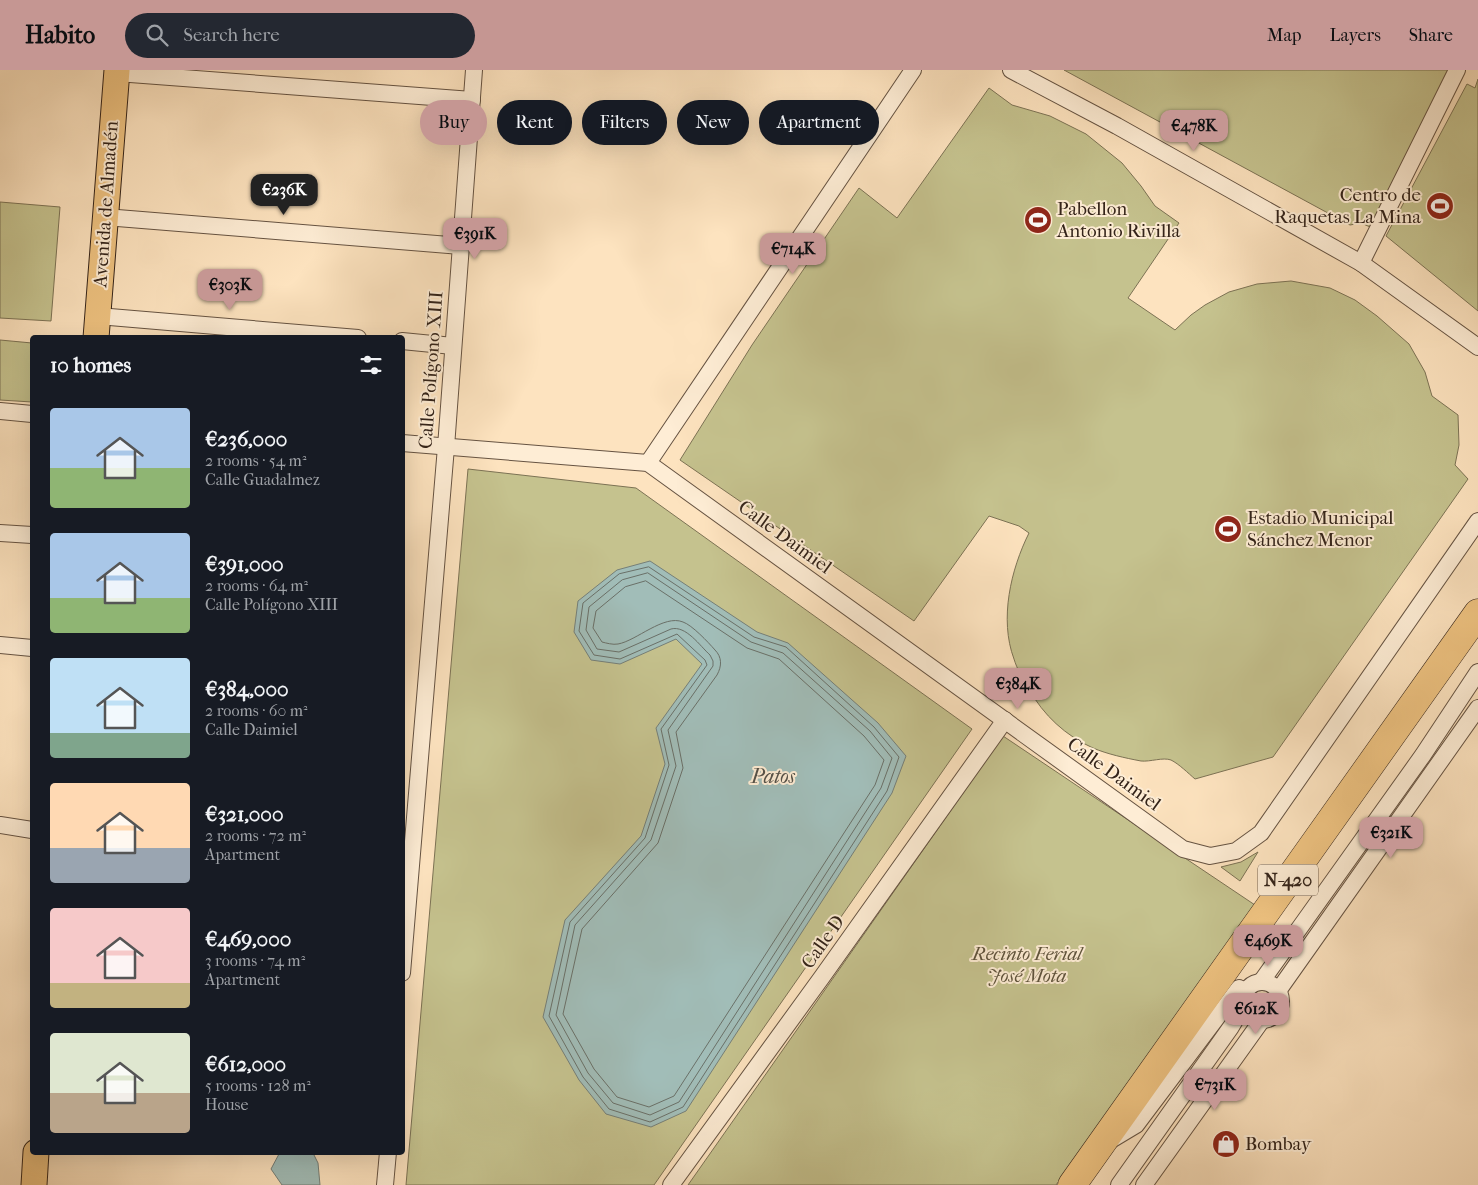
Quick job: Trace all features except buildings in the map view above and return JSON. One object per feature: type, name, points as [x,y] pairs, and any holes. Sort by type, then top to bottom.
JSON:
[{"type":"highway","name":"N-420","points":[[1072,1185],[1478,613]]},
{"type":"main road","name":"Avenida de Almadén","points":[[97,326],[117,72]]},
{"type":"main road","points":[[34,1185],[36,1155]]},
{"type":"street","name":"Calle Polígono XIII","points":[[472,100],[474,70]]},
{"type":"street","points":[[405,443],[648,463],[913,70]]},
{"type":"street","points":[[1011,70],[1117,126],[1360,263],[1478,347]]},
{"type":"street","points":[[1360,263],[1457,70]]},
{"type":"street","points":[[117,72],[472,100]]},
{"type":"street","name":"Calle Polígono XIII","points":[[405,937],[446,447],[469,145]]},
{"type":"street","points":[[106,217],[461,246]]},
{"type":"street","points":[[97,326],[293,335]]},
{"type":"street","points":[[405,341],[453,346]]},
{"type":"street","points":[[0,412],[30,414]]},
{"type":"street","name":"Calle Daimiel","points":[[648,463],[1183,849],[1210,856],[1236,851],[1261,833],[1478,521]]},
{"type":"street","points":[[0,533],[30,535]]},
{"type":"street","points":[[0,645],[30,648]]},
{"type":"street","points":[[1261,982],[1423,755],[1478,672]]},
{"type":"street","points":[[1278,991],[1478,708]]},
{"type":"street","name":"Calle D","points":[[671,1185],[1005,720]]},
{"type":"street","points":[[0,824],[30,830]]},
{"type":"street","points":[[1098,1147],[1136,1125],[1239,988],[1245,999],[1250,1016],[1262,1020],[1272,1017],[1280,1009],[1281,997],[1278,991],[1271,984],[1261,982],[1255,984],[1245,999],[1214,1050],[1119,1185]]},
{"type":"street","points":[[1144,1185],[1262,1020]]},
{"type":"street","points":[[1214,1050],[1232,1062]]},
{"type":"street","points":[[385,1185],[388,1155]]},
{"type":"green space","points":[[1064,70],[1457,70],[1377,230],[1361,223],[1350,225]]},
{"type":"green space","name":"Centro de Raquetas La Mina","points":[[1478,79],[1478,311],[1386,236],[1467,84],[1475,88]]},
{"type":"green space","points":[[989,88],[1012,105],[1050,116],[1086,134],[1122,163],[1155,206],[1179,223],[1128,298],[1175,330],[1205,305],[1229,292],[1257,284],[1291,281],[1330,288],[1355,300],[1409,344],[1425,372],[1432,396],[1458,415],[1459,445],[1455,465],[1468,479],[1273,757],[1195,779],[1171,760],[1141,761],[1116,756],[1083,743],[1056,724],[1041,708],[1018,671],[1007,628],[1007,611],[1012,578],[1029,533],[1019,526],[989,516],[914,621],[680,460],[752,345],[859,188],[897,218]]},
{"type":"green space","points":[[0,202],[60,207],[51,321],[0,318]]},
{"type":"green space","points":[[0,340],[30,343],[30,402],[0,400]]},
{"type":"green space","points":[[468,469],[636,488],[972,729],[654,1185],[406,1185]]},
{"type":"green space","name":"Recinto Ferial José Mota","points":[[1003,736],[1255,905],[1056,1185],[688,1185]]},
{"type":"green space","points":[[1258,852],[1240,881],[1221,867],[1241,862]]},
{"type":"water","name":"Patos","points":[[650,561],[757,632],[788,643],[878,723],[906,756],[892,793],[686,1111],[651,1127],[606,1114],[579,1080],[543,1017],[565,920],[641,836],[665,764],[656,728],[702,664],[676,639],[620,664],[591,660],[574,632],[578,601],[617,570]]},
{"type":"water","points":[[278,1155],[314,1155],[318,1163],[320,1185],[282,1185],[271,1169]]},
{"type":"place","name":"Centro de Raquetas La Mina","points":[[1440,206]]},
{"type":"place","name":"Pabellon Antonio Rivilla","points":[[1038,220]]},
{"type":"place","name":"Estadio Municipal Sánchez Menor","points":[[1228,529]]},
{"type":"place","name":"Bombay","points":[[1226,1144]]}]
